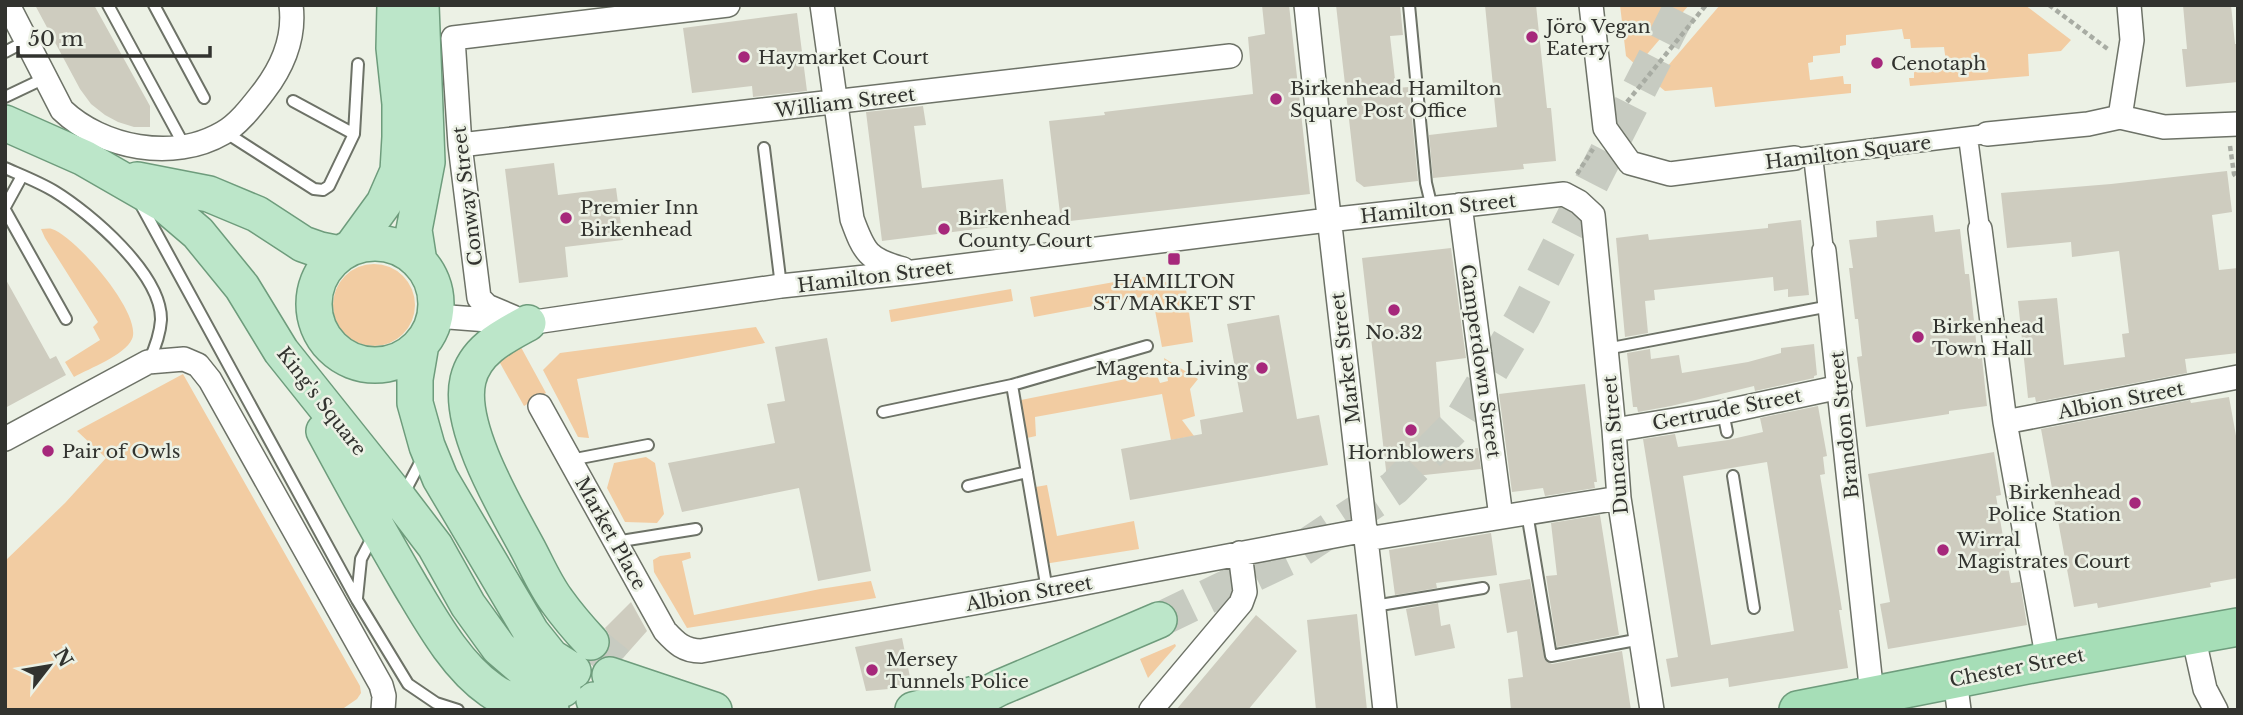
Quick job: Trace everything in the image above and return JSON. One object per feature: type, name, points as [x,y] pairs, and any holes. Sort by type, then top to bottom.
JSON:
[{"type":"highway","name":"Chester Street","points":[[1803,709],[1872,695],[1957,694],[2048,661],[2238,627]]},
{"type":"main road","points":[[395,5],[394,48],[400,104],[398,171],[384,203],[346,250],[328,264],[320,276],[315,289],[314,308],[316,324],[326,341],[339,354],[358,363],[374,366],[392,363],[407,356],[429,330]]},
{"type":"main road","name":"Conway Street","points":[[419,262],[414,230],[427,162],[421,5]]},
{"type":"main road","name":"King's Square","points":[[5,123],[85,158],[122,179],[164,204],[198,233],[242,287],[388,514],[439,633],[463,663],[491,691],[528,705],[587,677]]},
{"type":"main road","points":[[122,179],[209,194],[257,214],[303,244],[320,250],[346,250],[368,243],[386,244],[402,249],[419,262],[431,279],[436,297],[415,379],[415,403],[427,446],[440,478],[481,547],[587,677],[648,702],[714,710]]},
{"type":"main road","points":[[528,323],[501,338],[475,362],[468,377],[465,394],[468,413],[490,479],[555,599],[587,677]]},
{"type":"main road","points":[[957,710],[999,688],[1159,620]]},
{"type":"main road","points":[[913,710],[999,688]]},
{"type":"street","points":[[9,5],[62,110],[74,122],[94,133],[140,147],[166,149],[212,139],[225,132],[254,104],[276,76],[288,47],[291,5]]},
{"type":"street","points":[[623,12],[728,5]]},
{"type":"street","points":[[822,5],[852,219],[868,254],[880,263],[913,272]]},
{"type":"street","name":"Market Street","points":[[1306,5],[1385,710]]},
{"type":"street","name":"Hamilton Square","points":[[1591,5],[1605,128],[1630,163],[1670,174],[1978,135],[2088,124],[2120,117]]},
{"type":"street","points":[[2129,5],[2132,40],[2120,117],[2164,127],[2232,124]]},
{"type":"street","name":"Conway Street","points":[[528,323],[487,306],[479,298],[460,145],[453,38],[623,12]]},
{"type":"street","name":"William Street","points":[[460,145],[1230,56]]},
{"type":"street","points":[[1978,135],[1980,229],[2005,422],[2048,661]]},
{"type":"street","name":"Brandon Street","points":[[1804,157],[1824,251],[1872,695]]},
{"type":"street","name":"Hamilton Street","points":[[429,330],[528,323],[781,286],[1564,194]]},
{"type":"street","name":"Duncan Street","points":[[1564,194],[1579,202],[1593,215],[1619,498],[1652,710]]},
{"type":"street","name":"Camperdown Street","points":[[1460,205],[1501,517]]},
{"type":"street","points":[[5,439],[148,362],[184,359],[198,365],[210,380],[382,685],[384,709]]},
{"type":"street","name":"Albion Street","points":[[2005,422],[2238,377]]},
{"type":"street","name":"Gertrude Street","points":[[1614,430],[1725,422],[1840,387]]},
{"type":"street","name":"Market Place","points":[[540,406],[665,631],[681,647],[691,652]]},
{"type":"street","name":"Albion Street","points":[[691,652],[1047,590],[1240,553],[1619,498]]},
{"type":"street","points":[[1151,710],[1241,603],[1245,592],[1240,553]]},
{"type":"street","points":[[2193,635],[2205,689],[2216,710]]},
{"type":"lane","points":[[108,5],[184,146]]},
{"type":"lane","points":[[154,5],[204,98]]},
{"type":"lane","points":[[1409,5],[1426,183],[1432,208]]},
{"type":"lane","points":[[5,52],[26,41]]},
{"type":"lane","points":[[225,132],[314,189],[323,190],[329,186],[354,134],[358,64]]},
{"type":"lane","points":[[5,97],[45,78]]},
{"type":"lane","points":[[293,101],[354,134]]},
{"type":"lane","points":[[764,148],[781,286]]},
{"type":"lane","points":[[5,168],[54,191],[97,223],[126,250],[145,276],[158,301],[161,318],[158,340],[148,362]]},
{"type":"lane","points":[[22,176],[5,209],[66,318]]},
{"type":"lane","points":[[122,179],[357,600],[408,684],[436,703],[453,709]]},
{"type":"lane","points":[[1606,349],[1830,306]]},
{"type":"lane","points":[[883,412],[1012,385],[1147,346]]},
{"type":"lane","points":[[1012,385],[1047,590]]},
{"type":"lane","points":[[570,460],[648,445]]},
{"type":"lane","points":[[357,600],[361,559],[417,470],[427,446]]},
{"type":"lane","points":[[968,486],[1027,472]]},
{"type":"lane","points":[[1733,475],[1754,608]]},
{"type":"lane","points":[[1527,513],[1551,656],[1641,639]]},
{"type":"lane","points":[[615,542],[696,529]]},
{"type":"lane","points":[[1374,606],[1483,588]]},
{"type":"path","points":[[1564,194],[1605,128],[1706,5]]},
{"type":"path","points":[[2049,5],[2129,65]]},
{"type":"path","points":[[2232,124],[2234,174],[2238,178]]},
{"type":"shaded area","points":[[1620,5],[1689,5],[1637,66],[1626,56]]},
{"type":"shaded area","points":[[1720,5],[2025,5],[2071,40],[2061,51],[2028,54],[2029,76],[1910,86],[1909,78],[1914,78],[1914,69],[1942,69],[1941,64],[1946,62],[1944,47],[1911,48],[1910,39],[1904,39],[1902,29],[1846,35],[1846,45],[1840,46],[1840,53],[1813,56],[1813,62],[1808,63],[1810,80],[1843,76],[1844,84],[1851,84],[1851,93],[1715,107],[1712,87],[1665,91],[1654,82]]},
{"type":"shaded area","points":[[41,229],[52,229],[62,235],[90,260],[118,295],[133,327],[132,339],[122,351],[74,377],[65,362],[100,340],[93,327],[98,322]]},
{"type":"shaded area","points":[[366,264],[382,264],[397,271],[408,282],[415,297],[412,321],[403,334],[382,346],[366,346],[351,339],[340,328],[333,313],[333,297],[340,282],[351,271]]},
{"type":"shaded area","points":[[1148,276],[1186,289],[1193,342],[1162,347],[1152,295],[1034,317],[1030,297]]},
{"type":"shaded area","points":[[1011,289],[1013,301],[891,322],[889,310]]},
{"type":"shaded area","points":[[756,327],[765,343],[577,379],[589,438],[578,437],[543,370],[560,353]]},
{"type":"shaded area","points":[[517,340],[546,393],[524,406],[495,354]]},
{"type":"shaded area","points":[[1164,358],[1198,379],[1190,389],[1195,416],[1182,420],[1194,436],[1171,440],[1162,394],[1035,417],[1036,436],[1018,440],[1011,402],[1156,373],[1160,383],[1168,381]]},
{"type":"shaded area","points":[[183,374],[360,686],[361,693],[341,710],[5,710],[5,561],[65,503],[106,458],[77,431]]},
{"type":"shaded area","points":[[646,457],[655,463],[664,514],[657,523],[625,522],[607,488],[614,463]]},
{"type":"shaded area","points":[[1047,485],[1057,536],[1134,521],[1139,549],[1044,564],[1030,488]]},
{"type":"shaded area","points":[[690,552],[691,558],[682,561],[694,615],[871,581],[876,598],[687,628],[654,572],[653,560],[660,556]]},
{"type":"shaded area","points":[[1175,644],[1176,646],[1148,678],[1140,659]]},
{"type":"building","points":[[35,5],[94,5],[150,106],[150,127],[134,127],[118,122],[91,104],[80,89]]},
{"type":"building","points":[[1262,5],[1289,5],[1310,194],[1061,222],[1049,121],[1253,94],[1248,37],[1265,34]]},
{"type":"building","points":[[1336,5],[1400,5],[1403,35],[1390,36],[1396,88],[1409,87],[1418,181],[1364,187],[1356,181]]},
{"type":"building","points":[[1485,5],[1536,5],[1547,108],[1551,108],[1556,161],[1523,164],[1524,169],[1433,178],[1429,135],[1497,127]]},
{"type":"building","points":[[2183,5],[2231,5],[2235,44],[2238,44],[2238,82],[2186,87],[2182,49],[2187,49]]},
{"type":"building","name":"Haymarket Court","points":[[797,13],[807,91],[753,97],[752,86],[692,93],[683,28]]},
{"type":"building","points":[[923,106],[926,125],[914,126],[922,188],[1003,179],[1008,225],[882,241],[866,112]]},
{"type":"building","name":"Premier Inn Birkenhead","points":[[554,163],[558,195],[616,188],[623,240],[565,247],[568,277],[519,283],[505,169]]},
{"type":"building","points":[[2227,171],[2232,212],[2212,215],[2219,270],[2238,268],[2238,353],[2185,359],[2187,373],[2036,402],[2035,397],[2028,398],[2018,301],[2057,298],[2064,365],[2125,357],[2122,334],[2129,333],[2119,251],[2072,257],[2071,242],[2007,248],[2001,193]]},
{"type":"building","name":"Birkenhead Town Hall","points":[[1933,215],[1935,232],[1960,229],[1965,274],[1969,274],[1978,359],[1982,358],[1987,406],[1866,427],[1857,357],[1862,356],[1849,268],[1853,268],[1849,240],[1877,237],[1876,221]]},
{"type":"building","points":[[1801,220],[1809,295],[1788,297],[1788,289],[1774,291],[1773,277],[1654,290],[1655,300],[1645,301],[1648,333],[1625,337],[1616,238],[1648,234],[1649,240],[1768,228],[1768,224]]},
{"type":"building","points":[[1451,248],[1466,358],[1436,362],[1443,451],[1478,448],[1481,469],[1387,479],[1362,258]]},
{"type":"building","points":[[5,278],[50,359],[56,356],[66,375],[5,408]]},
{"type":"building","name":"Magenta Living","points":[[1279,315],[1297,419],[1319,415],[1328,465],[1130,500],[1121,449],[1202,434],[1200,420],[1243,412],[1227,324]]},
{"type":"building","points":[[827,338],[871,571],[818,581],[799,488],[682,512],[668,463],[775,443],[767,404],[785,401],[775,347]]},
{"type":"building","points":[[1814,344],[1817,375],[1814,378],[1755,391],[1754,386],[1638,412],[1637,407],[1633,407],[1627,353],[1650,349],[1651,359],[1679,355],[1682,373],[1748,362],[1781,353],[1781,348]]},
{"type":"building","points":[[1585,384],[1597,482],[1594,482],[1595,488],[1545,496],[1543,488],[1512,492],[1499,394]]},
{"type":"building","name":"Birkenhead Police Station","points":[[2229,397],[2238,447],[2238,578],[2210,583],[2211,587],[2098,608],[2097,603],[2074,607],[2041,429],[2190,400],[2191,403]]},
{"type":"building","points":[[1818,406],[1827,456],[1823,457],[1825,474],[1820,475],[1842,610],[1839,610],[1848,668],[1729,687],[1728,678],[1671,687],[1666,659],[1678,657],[1643,439],[1675,434],[1678,447],[1728,440],[1763,432],[1760,418]],"holes":[[[1767,462],[1794,631],[1711,645],[1683,476]]]},
{"type":"building","name":"Wirral Magistrates Court","points":[[1994,452],[2001,495],[1996,496],[2011,583],[2020,582],[2027,625],[1888,649],[1880,604],[1890,602],[1868,474]]},
{"type":"building","points":[[1600,515],[1619,635],[1557,647],[1546,576],[1557,575],[1551,523]]},
{"type":"building","points":[[1491,533],[1497,575],[1436,583],[1437,588],[1395,595],[1389,550]]},
{"type":"building","points":[[1530,579],[1545,660],[1552,664],[1622,651],[1631,710],[1511,710],[1508,679],[1523,677],[1517,631],[1507,633],[1499,584]]},
{"type":"building","points":[[631,602],[647,631],[623,658],[606,655],[611,638],[605,628]]},
{"type":"building","points":[[1438,603],[1441,626],[1450,624],[1455,648],[1415,656],[1406,609]]},
{"type":"building","points":[[1357,614],[1367,710],[1316,710],[1307,620]]},
{"type":"building","points":[[1256,615],[1297,651],[1248,710],[1176,710]]},
{"type":"building","points":[[902,638],[911,682],[889,689],[866,691],[855,647]]},
{"type":"tunnel","points":[[1159,620],[1288,558],[1394,488],[1462,419],[1523,317],[1682,5]]},
{"type":"tunnel","points":[[591,642],[618,664]]},
{"type":"place","name":"Jöro Vegan Eatery","points":[[1532,37]]},
{"type":"place","name":"Haymarket Court","points":[[744,57]]},
{"type":"place","name":"Cenotaph","points":[[1877,63]]},
{"type":"place","name":"Birkenhead Hamilton Square Post Office","points":[[1276,99]]},
{"type":"place","name":"Premier Inn Birkenhead","points":[[566,218]]},
{"type":"place","name":"Birkenhead County Court","points":[[944,229]]},
{"type":"place","name":"HAMILTON ST/MARKET ST","points":[[1174,259]]},
{"type":"place","name":"No.32","points":[[1394,310]]},
{"type":"place","name":"Birkenhead Town Hall","points":[[1918,337]]},
{"type":"place","name":"Magenta Living","points":[[1262,368]]},
{"type":"place","name":"Hornblowers","points":[[1411,430]]},
{"type":"place","name":"Pair of Owls","points":[[48,451]]},
{"type":"place","name":"Birkenhead Police Station","points":[[2135,503]]},
{"type":"place","name":"Wirral Magistrates Court","points":[[1943,550]]},
{"type":"place","name":"Mersey Tunnels Police","points":[[872,670]]}]
